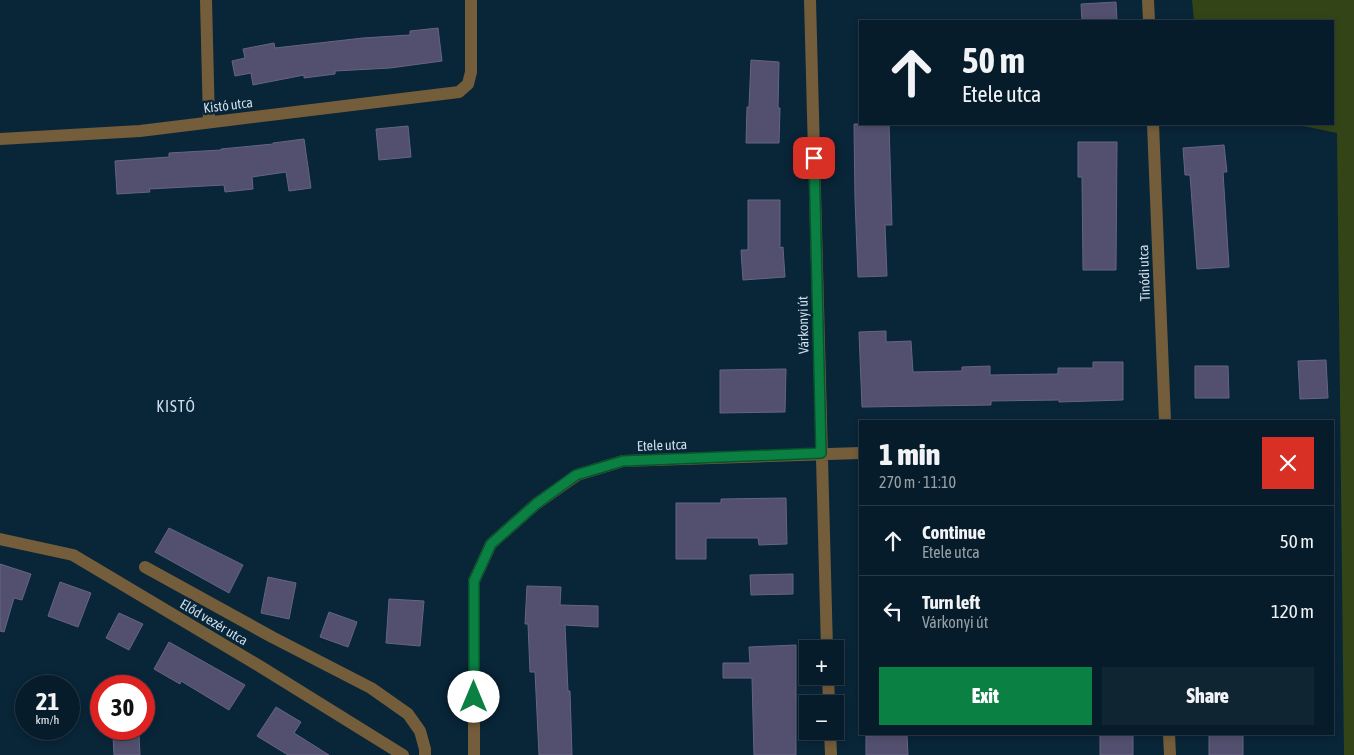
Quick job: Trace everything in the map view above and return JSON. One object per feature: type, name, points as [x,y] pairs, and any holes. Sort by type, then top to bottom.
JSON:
[{"type":"street","points":[[206,0],[209,122]]},
{"type":"street","name":"Kistó utca","points":[[0,139],[140,131],[460,92],[468,84],[471,72],[471,0]]},
{"type":"street","name":"Várkonyi út","points":[[810,0],[827,640]]},
{"type":"street","points":[[1148,0],[1149,20]]},
{"type":"street","name":"Tinódi utca","points":[[1153,125],[1165,420]]},
{"type":"street","name":"Etele utca","points":[[474,755],[474,581],[491,544],[536,504],[576,475],[623,461],[859,453]]},
{"type":"street","name":"Előd vezér utca","points":[[0,539],[73,555],[262,667],[403,755]]},
{"type":"street","points":[[146,567],[272,637],[371,688],[408,714],[420,731],[425,755]]},
{"type":"street","points":[[1169,735],[1170,755]]},
{"type":"street","points":[[830,740],[831,755]]},
{"type":"green space","points":[[1192,0],[1354,0],[1354,755],[1344,755],[1337,133],[1299,125],[1334,125],[1334,20],[1194,20]]},
{"type":"building","points":[[1116,2],[1117,20],[1082,20],[1081,4]]},
{"type":"building","points":[[438,28],[442,61],[390,68],[335,71],[335,74],[304,78],[304,75],[253,85],[251,73],[235,76],[232,61],[245,58],[243,49],[274,43],[275,48],[363,38],[410,35],[410,31]]},
{"type":"building","points":[[751,60],[779,62],[779,143],[746,143]]},
{"type":"building","points":[[854,124],[889,125],[892,225],[885,225],[887,276],[858,277]]},
{"type":"building","points":[[408,126],[411,157],[379,160],[376,129]]},
{"type":"building","points":[[304,139],[311,188],[289,191],[286,172],[252,177],[253,189],[225,192],[224,185],[149,189],[150,192],[117,194],[115,161],[169,157],[169,153],[221,150]]},
{"type":"building","points":[[1078,142],[1117,142],[1116,270],[1083,270],[1082,177],[1078,177]]},
{"type":"building","points":[[1224,145],[1227,172],[1223,172],[1229,267],[1197,269],[1190,175],[1185,175],[1183,148]]},
{"type":"building","points":[[748,200],[780,200],[780,248],[783,247],[785,277],[743,280],[741,250],[748,250]]},
{"type":"building","points":[[886,331],[886,342],[911,341],[913,372],[962,371],[962,367],[990,366],[990,375],[1058,374],[1058,368],[1093,368],[1093,362],[1123,362],[1123,400],[1059,402],[1059,400],[991,401],[991,405],[862,407],[859,332]]},
{"type":"building","points":[[1326,360],[1328,398],[1300,399],[1298,361]]},
{"type":"building","points":[[1195,366],[1228,366],[1229,398],[1195,398]]},
{"type":"building","points":[[786,369],[785,412],[720,413],[720,370]]},
{"type":"building","points":[[786,498],[787,544],[759,545],[758,538],[706,538],[706,559],[676,559],[676,503],[721,503],[721,499]]},
{"type":"building","points":[[169,528],[243,565],[229,593],[155,552]]},
{"type":"building","points":[[0,564],[31,574],[22,600],[14,598],[4,632],[0,631]]},
{"type":"building","points":[[793,574],[793,594],[751,595],[750,575]]},
{"type":"building","points":[[268,577],[296,583],[289,619],[261,613]]},
{"type":"building","points":[[60,582],[91,593],[78,627],[48,616]]},
{"type":"building","points":[[527,586],[561,587],[560,605],[598,606],[598,627],[565,625],[572,755],[539,755],[535,672],[530,672],[528,624],[525,624]]},
{"type":"building","points":[[389,599],[424,601],[420,646],[386,643]]},
{"type":"building","points":[[329,612],[357,622],[348,647],[320,637]]},
{"type":"building","points":[[119,613],[143,624],[129,650],[106,638]]},
{"type":"building","points":[[169,642],[245,685],[229,710],[181,681],[180,684],[154,669]]},
{"type":"building","points":[[796,645],[796,755],[754,755],[752,678],[723,678],[723,663],[750,663],[749,647]]},
{"type":"building","points":[[276,707],[301,722],[294,733],[329,755],[288,755],[257,736]]},
{"type":"building","points":[[907,735],[908,755],[866,755],[866,736]]},
{"type":"building","points":[[1100,735],[1133,735],[1133,755],[1100,755]]},
{"type":"building","points":[[1209,735],[1243,735],[1243,755],[1209,755]]},
{"type":"building","points":[[113,740],[139,740],[140,755],[114,755]]},
{"type":"district","name":"KISTÓ","points":[[176,406]]},
{"type":"route","points":[[474,697],[474,581],[491,544],[536,504],[576,475],[623,461],[821,453],[814,158]]}]
